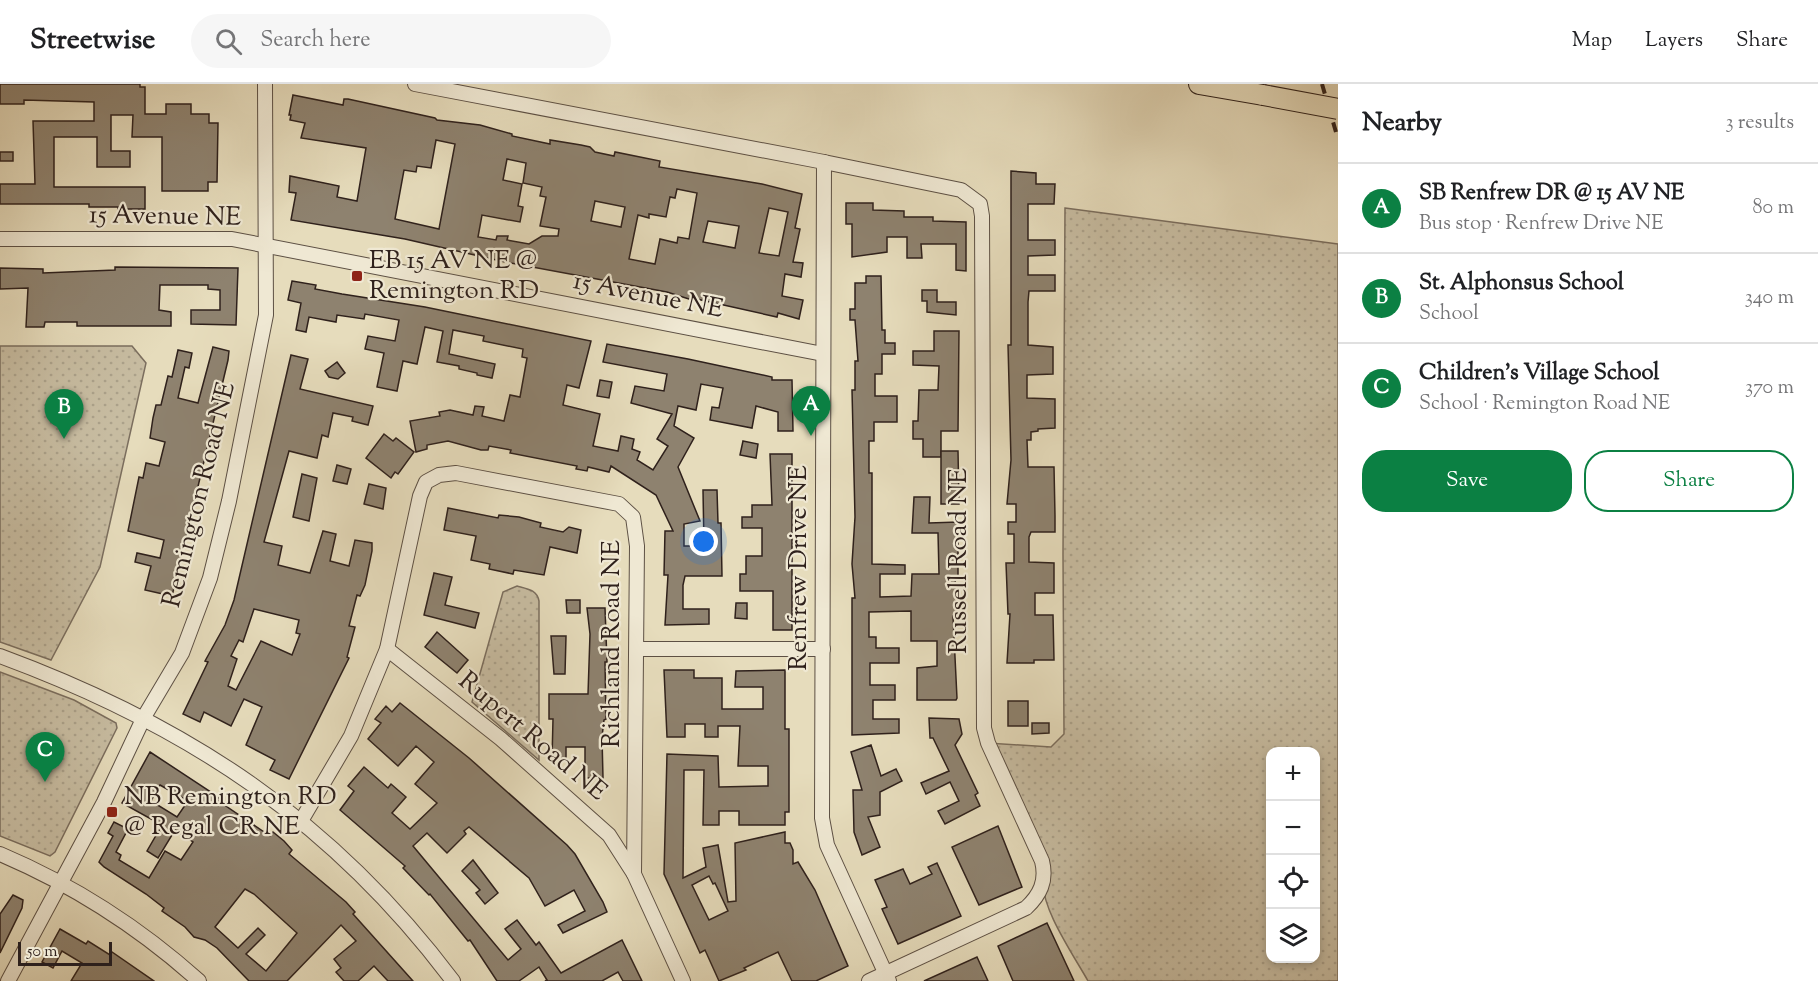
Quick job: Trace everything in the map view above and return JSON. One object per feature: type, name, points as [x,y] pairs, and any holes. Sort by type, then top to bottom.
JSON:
[{"type":"highway","points":[[1199,84],[1338,109]]},
{"type":"street","name":"Remington Road NE","points":[[8,981],[61,883],[144,717],[182,653],[213,567],[263,340],[266,315],[265,84]]},
{"type":"street","points":[[415,84],[824,162]]},
{"type":"street","name":"Renfrew Drive NE","points":[[824,162],[823,833],[887,977]]},
{"type":"street","name":"Russell Road NE","points":[[824,162],[950,187],[970,195],[980,204],[982,216],[984,728],[988,742],[1042,861],[1044,874],[1042,888],[1026,908],[887,977]]},
{"type":"street","name":"15 Avenue NE","points":[[0,239],[232,239],[823,354]]},
{"type":"street","name":"Richland Road NE","points":[[301,821],[351,736],[387,649],[420,496],[426,482],[439,476],[456,473],[619,504],[633,517],[636,528],[634,874],[683,981]]},
{"type":"street","name":"Rupert Road NE","points":[[387,649],[501,739],[609,835],[634,874]]},
{"type":"street","points":[[637,649],[823,649]]},
{"type":"street","points":[[0,656],[56,677],[144,717],[223,764],[301,821],[375,889],[453,981]]},
{"type":"street","points":[[0,854],[61,883],[137,931],[199,981]]},
{"type":"street","points":[[869,981],[887,977]]},
{"type":"shaded area","points":[[1065,208],[1338,244],[1338,981],[1088,981],[1052,917],[1044,890],[1044,880],[988,743],[1051,747],[1064,734]]},
{"type":"shaded area","points":[[0,346],[132,346],[146,363],[100,567],[51,660],[0,642]]},
{"type":"shaded area","points":[[517,586],[534,592],[539,601],[539,760],[472,702],[503,592]]},
{"type":"shaded area","points":[[0,672],[74,700],[116,723],[117,728],[55,852],[50,856],[0,836]]},
{"type":"building","points":[[0,84],[140,84],[140,87],[145,87],[145,114],[166,114],[166,104],[191,104],[191,114],[209,114],[209,123],[218,123],[217,182],[208,182],[208,191],[162,191],[162,137],[132,137],[133,115],[111,115],[111,151],[130,151],[130,167],[97,167],[97,137],[54,137],[54,187],[145,187],[145,209],[89,207],[89,204],[0,204],[0,184],[35,184],[33,121],[94,121],[94,102],[24,100],[24,104],[0,104]]},
{"type":"building","points":[[293,95],[343,105],[344,99],[348,99],[437,120],[480,125],[512,134],[512,136],[550,144],[550,140],[590,147],[595,152],[614,156],[615,152],[660,161],[659,167],[762,184],[802,194],[795,228],[800,229],[793,262],[803,263],[801,277],[785,274],[782,296],[803,300],[799,319],[778,313],[777,317],[692,298],[692,300],[667,292],[505,262],[405,239],[291,220],[296,193],[289,192],[290,176],[339,186],[337,197],[357,201],[366,148],[301,138],[305,123],[290,120],[291,115],[289,115]],"holes":[[[436,140],[455,144],[439,229],[395,219],[404,170],[416,172],[417,166],[431,168]],[[507,159],[526,163],[523,183],[542,187],[540,196],[546,197],[540,226],[559,229],[558,236],[542,236],[529,244],[507,240],[508,236],[497,236],[496,240],[478,237],[482,215],[520,222],[523,207],[518,206],[522,184],[503,180]],[[677,189],[697,193],[689,239],[678,237],[677,243],[660,239],[655,264],[629,259],[638,215],[649,218],[649,214],[666,217],[670,197],[675,198]],[[595,201],[625,207],[621,227],[591,221]],[[769,208],[788,212],[779,256],[759,253]],[[708,221],[739,226],[735,248],[703,242]]]},
{"type":"building","points":[[0,152],[13,152],[13,161],[0,161]]},
{"type":"building","points":[[1011,171],[1036,173],[1036,184],[1055,184],[1054,204],[1028,204],[1028,240],[1055,240],[1055,255],[1028,256],[1028,275],[1055,275],[1055,291],[1029,291],[1028,302],[1028,345],[1053,347],[1053,374],[1027,375],[1027,398],[1055,399],[1055,428],[1038,429],[1038,431],[1031,432],[1031,440],[1027,440],[1028,467],[1054,467],[1055,532],[1031,532],[1029,562],[1054,563],[1054,593],[1035,593],[1035,615],[1053,615],[1054,660],[1034,660],[1034,663],[1007,663],[1010,614],[1008,614],[1006,563],[1014,563],[1014,534],[1008,534],[1008,522],[1016,522],[1016,504],[1007,504],[1011,460],[1008,345],[1011,345]]},
{"type":"building","points":[[846,203],[873,203],[873,210],[904,211],[904,217],[933,217],[933,221],[966,222],[966,271],[956,270],[956,244],[921,244],[922,258],[907,258],[907,237],[887,237],[887,252],[852,257],[852,224],[846,224]]},
{"type":"building","points":[[115,267],[238,268],[236,325],[191,324],[191,310],[220,310],[220,290],[208,289],[208,285],[160,285],[159,310],[171,312],[171,326],[77,326],[77,322],[45,322],[44,327],[26,327],[28,288],[0,289],[0,268],[43,269],[43,273],[115,270]]},
{"type":"building","points":[[866,276],[881,276],[882,330],[885,330],[885,343],[895,343],[895,354],[882,354],[882,374],[875,374],[875,396],[897,396],[897,422],[874,422],[874,441],[869,441],[869,473],[872,473],[872,564],[905,565],[905,574],[880,574],[880,597],[911,596],[912,574],[939,574],[938,533],[912,533],[914,497],[930,497],[929,523],[958,522],[958,576],[955,576],[957,616],[953,616],[957,698],[956,700],[917,700],[917,668],[937,666],[937,641],[911,641],[911,611],[869,612],[869,637],[876,637],[876,648],[899,648],[899,663],[870,663],[870,685],[895,685],[895,700],[873,700],[873,719],[899,719],[899,733],[852,735],[852,598],[855,598],[852,564],[855,517],[852,390],[855,390],[855,361],[858,361],[855,320],[850,320],[850,309],[855,309],[855,283],[866,283]]},
{"type":"building","points":[[292,281],[316,285],[315,289],[425,307],[591,341],[579,388],[567,385],[563,405],[600,414],[593,446],[618,451],[621,436],[634,439],[632,449],[640,452],[637,460],[653,470],[668,446],[657,439],[672,414],[631,403],[635,386],[664,391],[667,374],[603,362],[607,344],[772,377],[772,380],[792,380],[793,431],[778,431],[778,412],[756,406],[752,428],[710,420],[712,407],[719,408],[723,388],[701,384],[696,410],[678,406],[674,426],[694,438],[678,467],[700,521],[684,524],[684,546],[704,546],[703,490],[717,490],[718,523],[721,523],[722,576],[685,576],[683,585],[683,609],[709,609],[709,624],[665,625],[668,575],[664,575],[665,531],[673,531],[656,495],[611,466],[609,472],[588,467],[587,471],[576,469],[577,466],[510,453],[511,450],[489,446],[488,450],[481,450],[448,441],[427,445],[427,449],[416,452],[410,421],[440,416],[439,412],[450,410],[473,415],[475,406],[484,407],[482,416],[504,421],[510,395],[520,397],[527,358],[522,357],[523,349],[483,341],[484,336],[453,330],[449,354],[495,364],[492,378],[477,375],[477,373],[459,369],[459,366],[437,362],[443,331],[425,327],[417,364],[403,361],[397,391],[377,387],[384,353],[365,349],[368,336],[395,341],[399,320],[365,314],[364,319],[337,315],[336,322],[309,317],[306,332],[296,330],[301,303],[288,300]]},
{"type":"building","points":[[922,290],[937,290],[937,302],[956,302],[956,315],[927,312],[927,301],[922,301]]},
{"type":"building","points":[[934,331],[959,331],[958,431],[941,431],[941,457],[923,457],[923,439],[913,439],[913,421],[918,421],[919,390],[938,390],[939,366],[913,365],[913,351],[934,351]]},
{"type":"building","points":[[213,347],[229,351],[228,360],[172,596],[145,590],[151,566],[135,562],[137,553],[160,558],[164,540],[128,531],[139,477],[143,478],[146,463],[159,466],[165,442],[150,438],[153,418],[156,405],[161,405],[168,376],[172,377],[178,350],[192,353],[189,368],[185,367],[178,398],[198,403]]},
{"type":"building","points":[[291,355],[308,359],[300,389],[373,406],[368,425],[352,421],[353,417],[333,413],[328,437],[322,435],[317,458],[289,451],[264,542],[282,546],[278,565],[310,573],[323,531],[336,534],[330,561],[349,566],[355,540],[372,543],[372,551],[365,585],[360,596],[357,595],[349,626],[355,627],[347,657],[349,658],[289,779],[270,770],[275,760],[246,745],[262,707],[244,699],[231,726],[204,712],[200,722],[183,714],[208,662],[205,661],[225,625],[234,600]],"holes":[[[254,609],[299,620],[296,633],[300,634],[292,655],[261,641],[236,690],[228,686],[237,659],[231,656],[239,640],[243,642]]]},
{"type":"building","points":[[337,362],[345,373],[338,379],[329,377],[325,371]]},
{"type":"building","points":[[600,380],[612,382],[609,398],[597,396]]},
{"type":"building","points":[[384,434],[393,441],[396,438],[414,452],[398,474],[395,472],[391,478],[366,458]]},
{"type":"building","points":[[743,441],[758,444],[756,458],[740,455]]},
{"type":"building","points":[[941,451],[958,451],[959,504],[941,504]]},
{"type":"building","points":[[770,454],[792,454],[792,630],[773,630],[773,591],[740,591],[740,574],[746,574],[746,556],[762,556],[762,528],[742,528],[742,517],[752,517],[752,505],[772,505]]},
{"type":"building","points":[[337,465],[351,469],[347,484],[333,481]]},
{"type":"building","points":[[302,474],[317,478],[309,521],[293,517]]},
{"type":"building","points":[[369,484],[386,488],[383,509],[364,504]]},
{"type":"building","points":[[448,508],[498,518],[499,515],[519,517],[541,523],[540,527],[563,532],[569,527],[581,530],[577,553],[550,547],[544,575],[514,570],[513,574],[489,569],[490,564],[471,560],[476,536],[444,530]]},
{"type":"building","points":[[434,573],[452,577],[445,605],[479,613],[475,628],[424,615]]},
{"type":"building","points":[[566,600],[580,600],[580,613],[567,613]]},
{"type":"building","points":[[736,603],[747,603],[747,619],[735,618]]},
{"type":"building","points":[[587,608],[605,608],[607,662],[605,662],[606,719],[602,737],[603,778],[585,778],[585,747],[566,747],[566,760],[552,760],[553,719],[549,719],[549,694],[588,694],[590,634]]},
{"type":"building","points":[[437,632],[468,660],[457,673],[425,647]]},
{"type":"building","points":[[551,636],[566,636],[565,674],[554,674]]},
{"type":"building","points":[[664,670],[694,670],[694,678],[722,678],[722,709],[763,709],[763,687],[735,687],[736,671],[785,670],[785,729],[789,729],[789,812],[785,812],[785,825],[739,825],[739,811],[719,811],[719,825],[703,825],[704,770],[684,770],[683,878],[706,867],[703,848],[718,845],[728,902],[736,901],[735,843],[785,832],[785,843],[790,843],[793,850],[793,864],[798,862],[815,890],[848,966],[816,981],[792,981],[778,952],[744,968],[746,970],[719,981],[705,950],[700,953],[664,874],[667,754],[718,756],[719,787],[768,786],[768,766],[738,766],[740,726],[718,726],[718,737],[705,737],[705,724],[685,724],[685,737],[667,737]],"holes":[[[709,876],[713,884],[715,883],[728,911],[709,920],[692,885]]]},
{"type":"building","points":[[1008,701],[1028,701],[1028,726],[1008,726]]},
{"type":"building","points":[[400,703],[469,758],[567,845],[575,854],[603,902],[607,912],[563,933],[558,925],[585,911],[574,890],[545,906],[529,878],[469,827],[464,831],[466,834],[447,853],[427,833],[413,846],[508,960],[521,949],[505,929],[517,920],[536,945],[539,942],[561,973],[622,940],[642,981],[623,981],[618,972],[602,981],[545,981],[547,980],[539,967],[519,981],[497,981],[470,940],[468,941],[430,894],[403,868],[405,866],[340,810],[354,791],[348,786],[364,767],[388,788],[391,784],[406,797],[392,813],[410,829],[437,803],[415,784],[434,762],[416,746],[398,766],[368,739],[381,723],[375,719],[386,706],[392,712]]},
{"type":"building","points":[[929,718],[959,719],[962,734],[955,745],[978,793],[975,795],[980,806],[945,824],[938,811],[959,801],[950,782],[926,794],[921,783],[949,771],[933,738],[930,738]]},
{"type":"building","points":[[1032,723],[1049,723],[1049,733],[1032,734]]},
{"type":"building","points":[[871,745],[881,776],[896,769],[902,781],[880,792],[880,815],[868,817],[880,847],[862,855],[854,832],[853,790],[862,790],[851,752]]},
{"type":"building","points":[[150,752],[214,794],[219,798],[217,800],[270,836],[273,832],[284,841],[292,850],[289,854],[346,902],[355,912],[353,914],[413,981],[388,981],[374,966],[358,981],[344,981],[336,972],[341,968],[334,959],[356,941],[341,925],[287,981],[249,981],[217,948],[205,940],[194,937],[185,927],[162,911],[164,908],[99,862],[113,836],[108,833],[114,822],[128,829],[116,852],[121,855],[119,860],[149,878],[165,851],[181,860],[193,842],[175,830],[158,858],[147,851],[162,825],[122,803]],"holes":[[[160,785],[188,801],[177,817],[151,801]],[[245,889],[254,894],[297,933],[266,971],[246,954],[265,935],[258,928],[238,948],[215,927]]]},
{"type":"building","points":[[998,826],[1022,887],[979,905],[952,847]]},
{"type":"building","points":[[473,860],[498,893],[485,904],[476,893],[480,890],[462,871]]},
{"type":"building","points":[[937,863],[961,916],[898,944],[882,909],[887,907],[875,880],[903,869],[910,884],[932,874],[928,867]]},
{"type":"building","points":[[13,895],[23,900],[22,908],[0,953],[0,914]]},
{"type":"building","points":[[1047,923],[1074,981],[1013,981],[998,946]]},
{"type":"building","points":[[60,929],[86,944],[88,941],[110,955],[112,952],[154,981],[71,981],[82,963],[62,951],[53,968],[42,962]]},
{"type":"building","points":[[977,957],[988,981],[924,981]]},
{"type":"railway","points":[[1322,84],[1338,139]]},
{"type":"place","name":"EB 15 AV NE @ Remington RD","points":[[357,276]]},
{"type":"place","name":"SB Renfrew DR @ 15 AV NE","points":[[811,436]]},
{"type":"place","name":"St. Alphonsus School","points":[[64,439]]},
{"type":"place","name":"Children's Village School","points":[[45,782]]},
{"type":"place","name":"NB Remington RD @ Regal CR NE","points":[[112,812]]}]
